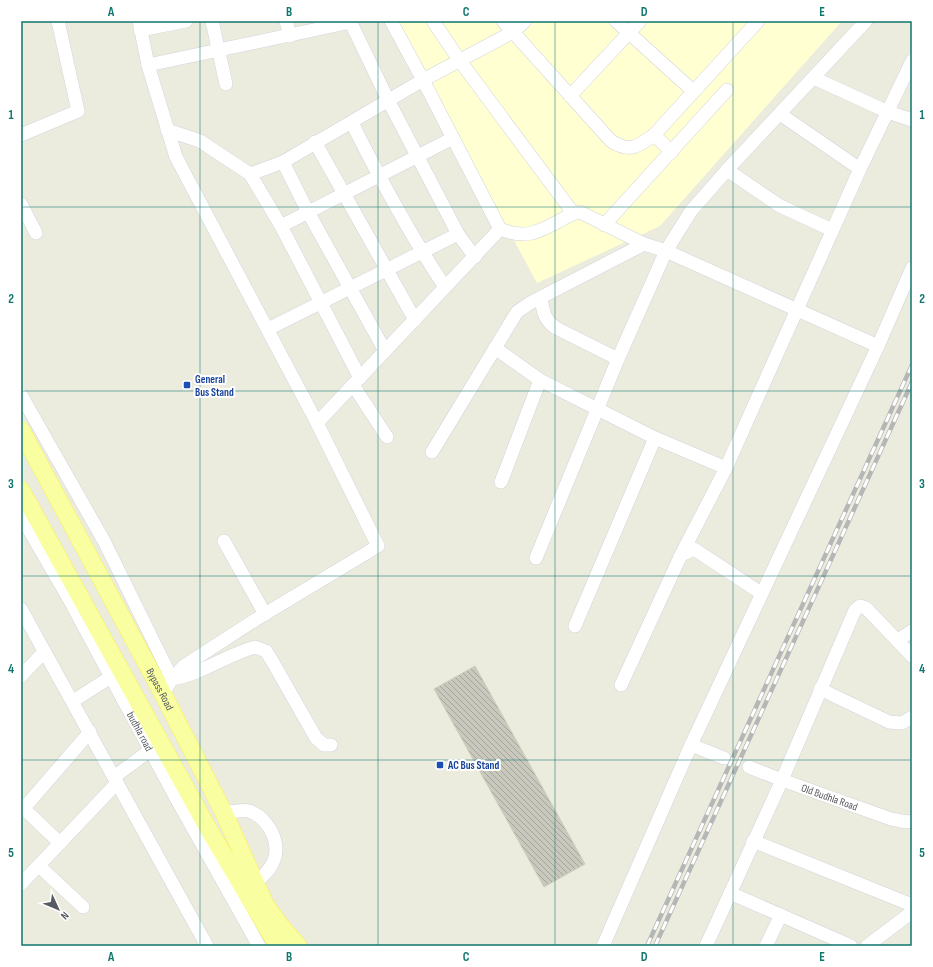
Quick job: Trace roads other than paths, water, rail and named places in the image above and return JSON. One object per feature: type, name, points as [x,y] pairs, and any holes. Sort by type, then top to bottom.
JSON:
[{"type":"main road","name":"Bypass Road","points":[[21,430],[163,694],[224,813],[255,884],[279,924],[298,946]]},
{"type":"main road","points":[[21,490],[102,634],[116,674],[155,746],[210,832],[264,923],[281,946]]},
{"type":"street","points":[[21,135],[78,111],[58,21]]},
{"type":"street","points":[[163,694],[172,679],[184,666],[265,614],[378,546],[318,423],[176,157],[148,65],[139,26],[186,21]]},
{"type":"street","points":[[212,21],[220,50],[226,84]]},
{"type":"street","points":[[286,21],[290,36]]},
{"type":"street","points":[[148,65],[290,36],[350,21],[388,100],[458,234],[475,257]]},
{"type":"street","points":[[391,21],[500,229],[511,233],[531,234],[540,231],[573,213],[586,215],[644,244],[666,252],[878,346]]},
{"type":"street","points":[[433,21],[460,61],[573,213]]},
{"type":"street","points":[[503,21],[611,141],[631,148],[638,146],[654,135],[758,21]]},
{"type":"street","points":[[250,174],[283,162],[315,142],[352,123],[423,80],[513,32],[525,21]]},
{"type":"street","points":[[616,21],[693,91]]},
{"type":"street","points":[[570,96],[640,21]]},
{"type":"street","points":[[536,558],[618,358],[666,252],[691,211],[727,170],[866,21]]},
{"type":"street","points":[[621,685],[681,555],[726,468],[860,168],[912,61]]},
{"type":"street","points":[[814,78],[888,112],[912,120]]},
{"type":"street","points":[[604,225],[727,90]]},
{"type":"street","points":[[780,114],[860,168]]},
{"type":"street","points":[[352,123],[378,176],[422,252],[445,287]]},
{"type":"street","points":[[167,130],[200,141],[250,174],[281,226],[321,302],[356,381],[388,437]]},
{"type":"street","points":[[654,135],[672,152]]},
{"type":"street","points":[[281,226],[452,138]]},
{"type":"street","points":[[315,142],[415,320]]},
{"type":"street","points":[[283,162],[308,212],[385,351]]},
{"type":"street","points":[[727,170],[780,206],[832,230]]},
{"type":"street","points":[[21,204],[36,233]]},
{"type":"street","points":[[318,423],[500,229]]},
{"type":"street","points":[[268,329],[458,234]]},
{"type":"street","points":[[432,452],[517,312],[644,244]]},
{"type":"street","points":[[604,946],[691,745],[878,346],[912,268]]},
{"type":"street","points":[[541,298],[543,313],[550,324],[618,358]]},
{"type":"street","points":[[495,348],[540,380],[656,438],[726,468]]},
{"type":"street","points":[[501,482],[540,380]]},
{"type":"street","points":[[21,395],[104,541],[172,679]]},
{"type":"street","points":[[575,626],[656,438]]},
{"type":"street","points":[[21,516],[116,674],[73,701]]},
{"type":"street","points":[[224,541],[265,614]]},
{"type":"street","points":[[681,555],[694,549],[761,593]]},
{"type":"street","points":[[706,946],[782,780],[820,689],[858,606],[866,608],[912,656]]},
{"type":"street","points":[[21,610],[73,701],[206,946]]},
{"type":"street","points":[[898,640],[912,631]]},
{"type":"street","points":[[172,679],[188,676],[244,650],[255,647],[266,652],[272,659],[316,738],[324,745],[331,745]]},
{"type":"street","points":[[21,676],[44,652]]},
{"type":"street","points":[[820,689],[889,722],[902,723],[912,716]]},
{"type":"street","points":[[60,843],[22,807],[90,732]]},
{"type":"street","points":[[691,745],[724,758]]},
{"type":"street","points":[[21,884],[116,780],[155,746]]},
{"type":"street","name":"budhla road","points":[[155,746],[249,931],[259,946]]},
{"type":"street","name":"Old Budhla Road","points":[[748,766],[782,780],[891,819],[907,822],[912,820]]},
{"type":"street","points":[[224,813],[248,811],[265,822],[272,832],[275,858],[271,868],[255,884]]},
{"type":"street","points":[[753,841],[912,905]]},
{"type":"street","points":[[39,866],[83,907]]},
{"type":"street","points":[[730,893],[851,946]]},
{"type":"street","points":[[867,946],[912,912]]},
{"type":"street","points":[[766,946],[781,915]]},
{"type":"street","points":[[249,931],[264,923]]},
{"type":"railway","points":[[647,946],[912,365]]},
{"type":"railway","points":[[655,946],[912,382]]},
{"type":"place","name":"General Bus Stand","points":[[187,385]]},
{"type":"place","name":"AC Bus Stand","points":[[440,765]]}]
